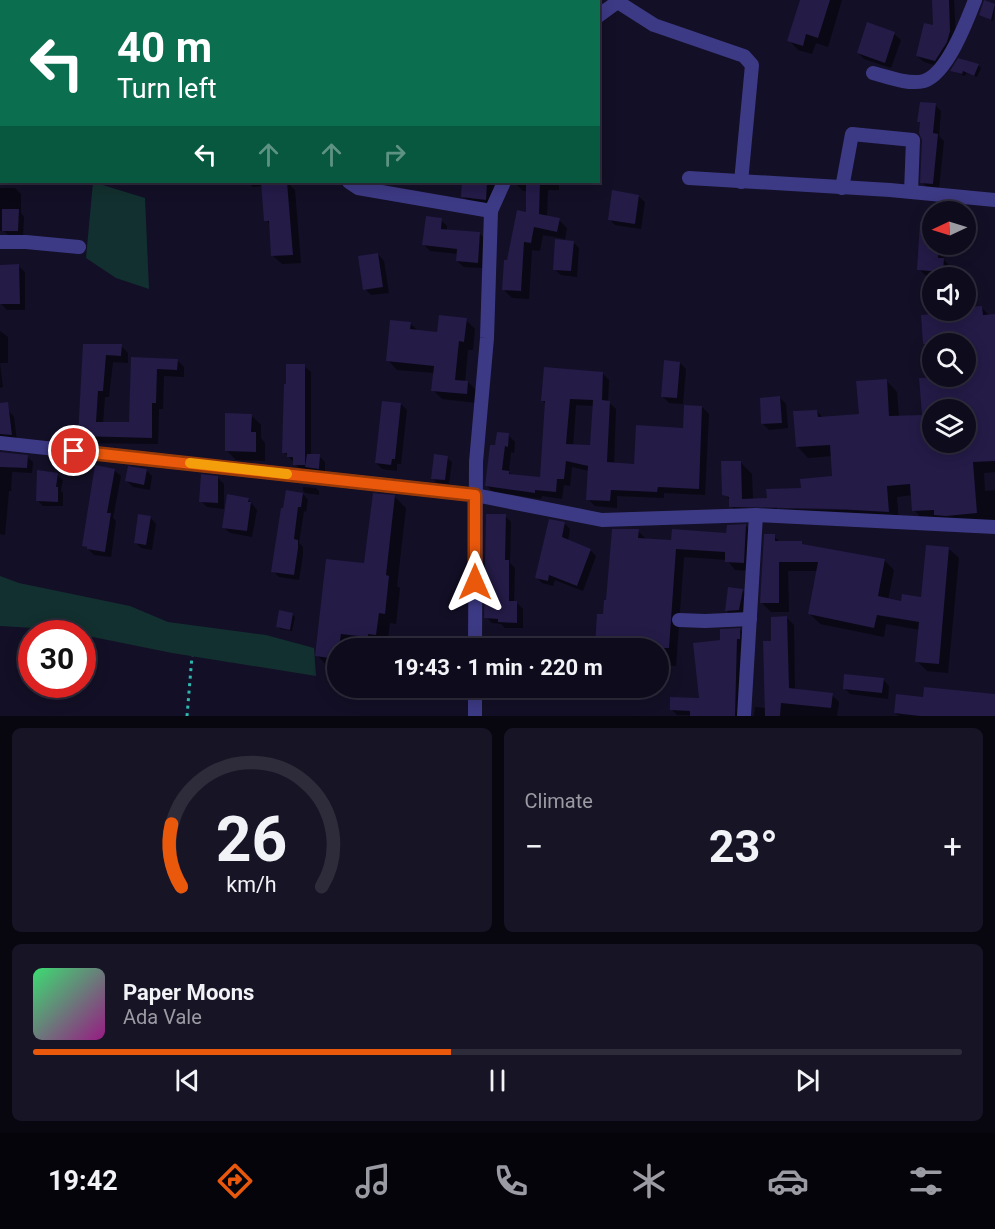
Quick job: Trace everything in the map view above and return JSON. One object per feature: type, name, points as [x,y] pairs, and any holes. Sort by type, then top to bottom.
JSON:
[{"type":"street","points":[[873,73],[903,80],[923,81],[938,74],[965,26],[975,0]]},
{"type":"street","points":[[600,15],[619,1],[633,13],[654,25],[744,56],[752,65],[741,182]]},
{"type":"street","points":[[842,188],[852,134],[913,140],[911,192]]},
{"type":"street","points":[[689,178],[911,192],[995,200]]},
{"type":"street","points":[[351,183],[358,188],[491,211]]},
{"type":"street","points":[[475,638],[476,462],[487,338],[491,211],[504,183]]},
{"type":"street","points":[[0,242],[79,247]]},
{"type":"street","points":[[0,443],[475,495],[603,520],[756,515],[995,527]]},
{"type":"street","points":[[744,716],[756,515]]},
{"type":"street","points":[[679,620],[750,619]]},
{"type":"street","points":[[475,698],[475,716]]},
{"type":"path","points":[[188,716],[192,656]]},
{"type":"green space","points":[[93,183],[145,198],[149,289],[116,278],[86,258]]},
{"type":"green space","points":[[0,576],[19,583],[130,606],[168,622],[266,635],[314,648],[316,676],[172,653],[96,638],[96,620],[18,620],[18,627],[0,626]]},
{"type":"building","points":[[800,0],[830,0],[818,38],[806,34],[803,46],[787,41]]},
{"type":"building","points":[[932,0],[949,0],[950,31],[947,42],[935,61],[916,56],[924,23],[933,25]]},
{"type":"building","points":[[984,0],[995,4],[991,20],[979,15]]},
{"type":"building","points":[[867,22],[895,32],[885,63],[857,53]]},
{"type":"building","points":[[958,58],[979,64],[974,76],[963,71],[962,74],[950,71]]},
{"type":"building","points":[[920,102],[936,103],[933,133],[938,134],[933,184],[920,183],[922,140],[919,133],[920,122],[917,122]]},
{"type":"building","points":[[261,183],[287,183],[293,255],[271,256],[269,221],[264,221]]},
{"type":"building","points":[[462,183],[487,183],[486,200],[461,197]]},
{"type":"building","points":[[526,183],[540,183],[539,214],[560,218],[557,232],[534,227],[531,243],[524,242],[521,291],[502,290],[504,260],[507,260],[517,210],[526,212]]},
{"type":"building","points":[[612,190],[639,195],[635,224],[608,220]]},
{"type":"building","points":[[2,209],[19,209],[18,231],[2,231]]},
{"type":"building","points":[[426,216],[442,218],[441,229],[480,232],[478,263],[456,261],[457,249],[422,245]]},
{"type":"building","points":[[920,222],[922,222],[922,255],[938,255],[938,258],[944,258],[943,267],[922,267],[922,270],[917,270]]},
{"type":"building","points":[[555,239],[574,241],[571,271],[553,270]]},
{"type":"building","points":[[378,253],[383,287],[363,290],[358,256]]},
{"type":"building","points":[[19,264],[20,304],[0,304],[0,265]]},
{"type":"building","points":[[976,306],[982,306],[983,315],[995,314],[995,461],[973,462],[977,513],[946,516],[934,515],[934,510],[912,511],[910,484],[887,486],[889,512],[729,507],[729,497],[722,495],[721,461],[741,461],[742,499],[767,498],[766,489],[801,488],[800,479],[832,476],[830,445],[796,447],[793,411],[817,410],[818,417],[859,414],[856,381],[887,379],[889,416],[922,415],[919,378],[922,378],[922,387],[976,387],[976,333],[922,333],[921,315],[922,321],[976,321]]},
{"type":"building","points":[[439,315],[467,318],[464,342],[459,341],[455,380],[468,381],[467,394],[431,391],[434,366],[386,361],[390,320],[411,322],[410,329],[437,332]]},
{"type":"building","points":[[83,344],[122,344],[121,356],[106,355],[103,391],[98,391],[96,422],[129,422],[131,357],[178,359],[177,370],[157,369],[156,403],[152,403],[152,438],[78,436]]},
{"type":"building","points":[[664,360],[680,362],[677,398],[661,397]]},
{"type":"building","points":[[286,364],[305,364],[305,465],[293,465],[293,457],[287,457],[287,453],[282,453]]},
{"type":"building","points":[[544,367],[603,372],[602,400],[610,401],[607,462],[634,464],[636,425],[683,428],[684,405],[702,406],[699,489],[658,487],[657,492],[611,490],[610,501],[586,500],[588,466],[566,461],[564,479],[557,479],[556,492],[535,490],[535,493],[485,486],[490,445],[495,445],[497,432],[509,433],[502,470],[509,471],[509,474],[540,477],[545,401],[541,401]],"holes":[[[570,399],[593,400],[590,445],[566,444]]]},
{"type":"building","points":[[780,396],[782,423],[761,424],[760,398]]},
{"type":"building","points":[[382,401],[401,403],[395,459],[392,459],[391,465],[375,463]]},
{"type":"building","points":[[8,402],[12,435],[0,434],[0,403]]},
{"type":"building","points":[[225,413],[252,414],[251,432],[256,432],[256,452],[225,451]]},
{"type":"building","points":[[0,452],[28,455],[27,468],[0,467]]},
{"type":"building","points":[[307,454],[320,454],[319,469],[305,467]]},
{"type":"building","points":[[434,454],[448,456],[445,480],[431,479]]},
{"type":"building","points":[[95,465],[115,469],[107,513],[111,513],[105,552],[82,546]]},
{"type":"building","points":[[128,466],[147,469],[144,485],[125,481]]},
{"type":"building","points":[[37,470],[58,473],[56,487],[58,487],[58,502],[36,501]]},
{"type":"building","points":[[201,474],[218,476],[218,503],[199,502]]},
{"type":"building","points":[[286,490],[303,493],[301,507],[298,507],[294,539],[298,540],[298,548],[294,575],[271,572]]},
{"type":"building","points":[[373,493],[395,495],[386,575],[389,576],[385,614],[379,613],[376,635],[368,634],[368,637],[341,634],[340,638],[327,638],[327,658],[315,656],[326,559],[364,563]]},
{"type":"building","points":[[227,494],[249,498],[248,502],[251,502],[247,531],[222,528]]},
{"type":"building","points":[[138,514],[151,516],[146,545],[134,543]]},
{"type":"building","points":[[486,514],[506,514],[505,560],[509,560],[509,601],[517,601],[517,623],[498,622],[498,619],[484,618]]},
{"type":"building","points":[[549,519],[565,522],[562,537],[591,549],[577,586],[549,575],[548,581],[535,578]]},
{"type":"building","points":[[746,524],[744,563],[725,562],[725,552],[676,549],[669,648],[669,638],[596,638],[597,614],[603,614],[604,600],[606,600],[612,529],[639,529],[638,538],[671,540],[672,529],[726,533],[727,525]]},
{"type":"building","points":[[764,534],[775,534],[775,541],[802,541],[802,544],[885,559],[878,596],[901,601],[902,594],[921,597],[926,545],[949,547],[939,664],[915,662],[919,622],[877,615],[874,628],[808,614],[818,562],[779,562],[779,603],[760,603]]},
{"type":"building","points":[[728,587],[743,589],[739,610],[725,611]]},
{"type":"building","points":[[279,610],[293,613],[290,630],[276,627]]},
{"type":"building","points":[[787,616],[789,688],[833,693],[831,708],[781,703],[780,716],[765,716],[763,641],[771,641],[771,617]]},
{"type":"building","points":[[740,628],[740,639],[737,639],[735,716],[690,716],[690,711],[670,710],[670,697],[699,698],[693,643],[720,640],[720,629]]},
{"type":"building","points":[[844,674],[884,678],[882,693],[843,689]]},
{"type":"building","points":[[924,687],[995,694],[995,716],[920,716],[894,713],[896,694],[923,697]]},
{"type":"slow traffic","points":[[190,463],[287,474]]},
{"type":"route","points":[[74,451],[475,495],[475,582]]}]
